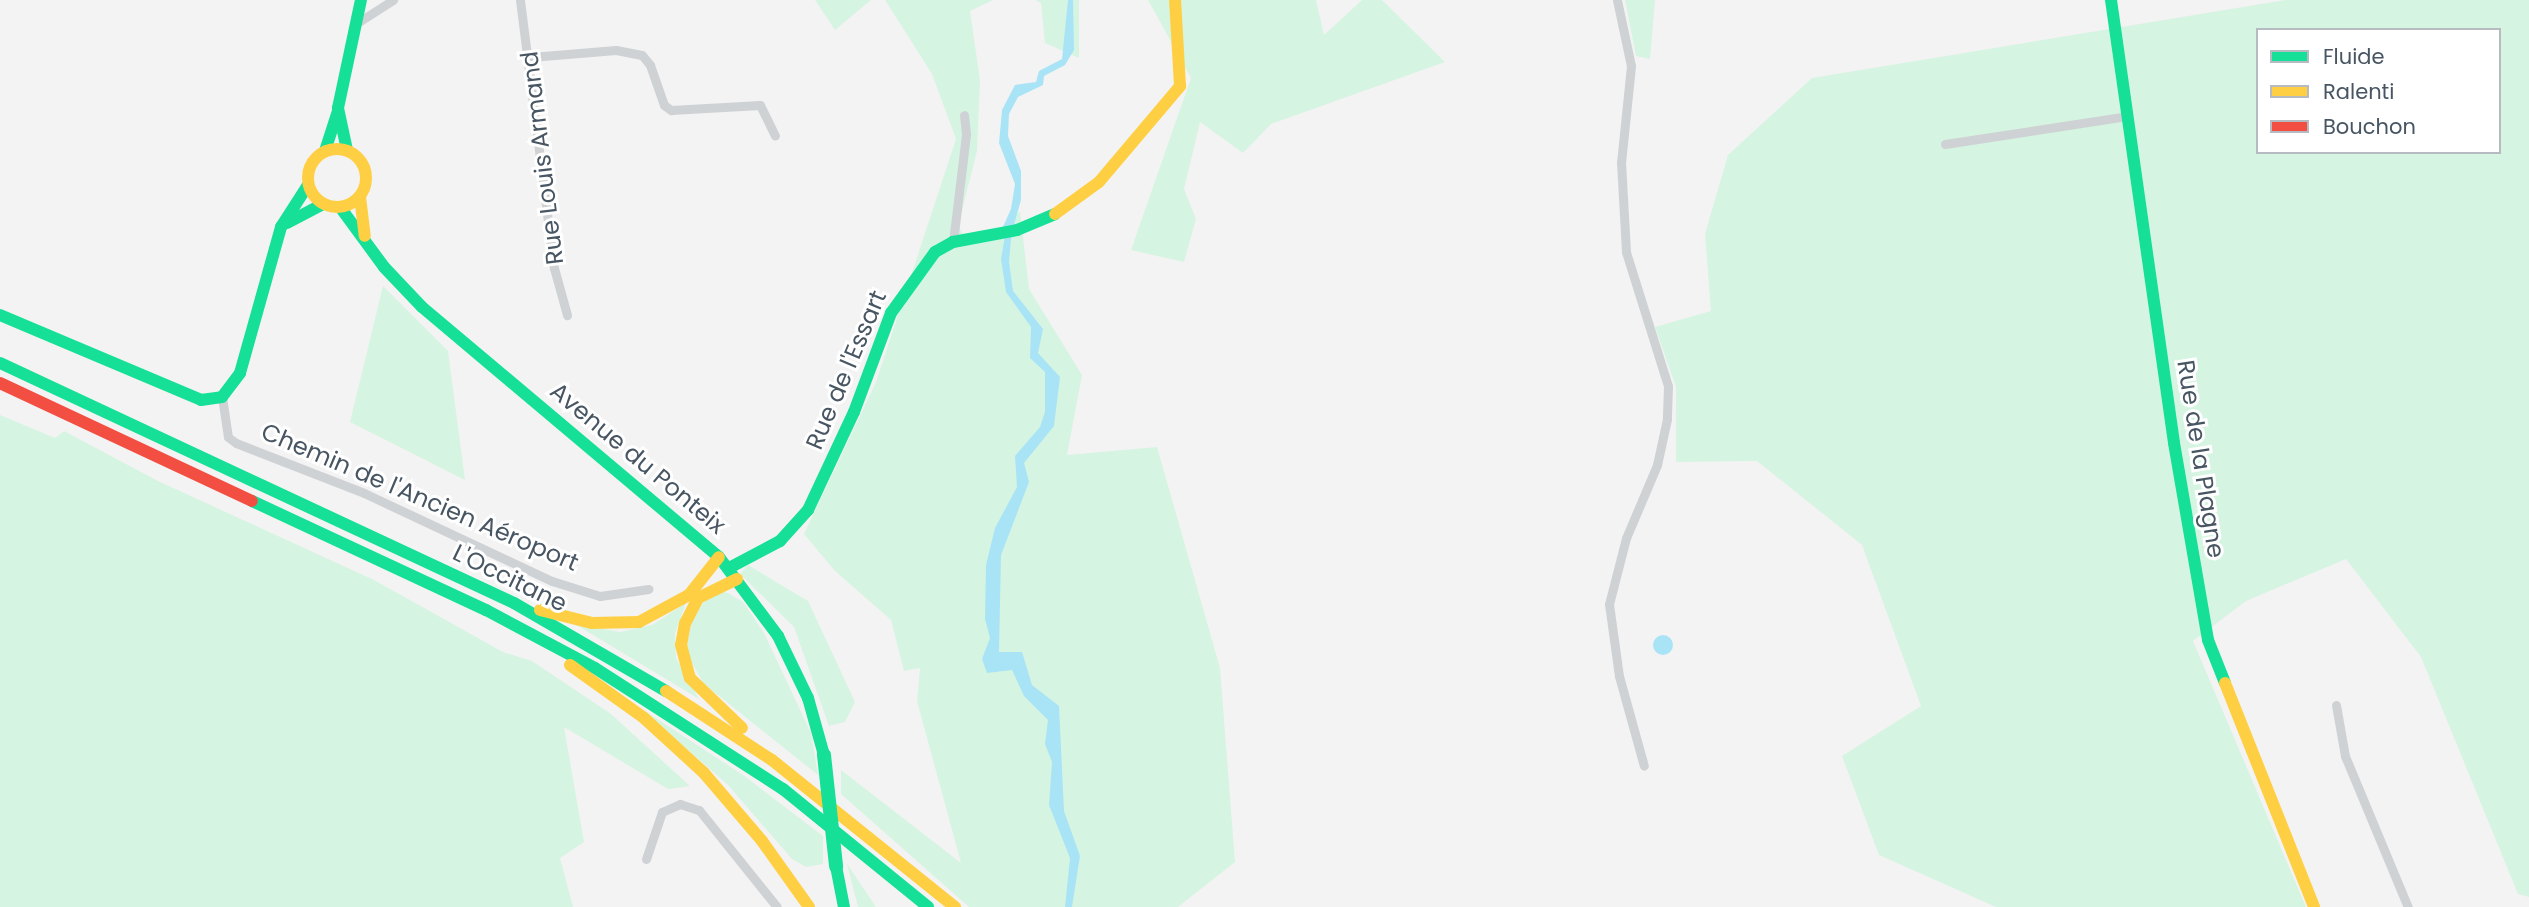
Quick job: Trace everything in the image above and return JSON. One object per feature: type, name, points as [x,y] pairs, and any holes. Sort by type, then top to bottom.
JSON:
[{"type":"main road","points":[[0,315],[201,400],[222,397],[240,373],[282,228],[308,185],[311,165],[325,151],[338,108],[361,0]]},
{"type":"main road","name":"Rue de l'Essart","points":[[772,760],[759,742],[699,689],[682,656],[682,635],[694,604],[728,568],[780,541],[808,510],[854,412],[891,313],[915,274],[935,252],[953,242],[1017,230],[1049,218],[1099,182],[1180,86],[1175,0]]},
{"type":"main road","name":"Rue de la Plagne","points":[[2111,0],[2208,640],[2314,907]]},
{"type":"main road","points":[[282,228],[309,208],[323,204],[340,208],[360,197],[366,170],[347,150],[338,108]]},
{"type":"main road","points":[[325,151],[347,150]]},
{"type":"main road","points":[[308,185],[323,204]]},
{"type":"main road","name":"Avenue du Ponteix","points":[[360,197],[365,237]]},
{"type":"main road","name":"Avenue du Ponteix","points":[[340,208],[365,237],[384,267],[422,307],[728,568],[796,669],[816,718],[824,755],[841,895]]},
{"type":"main road","name":"L'Occitane","points":[[0,363],[514,603],[621,661],[772,760],[880,842],[955,907]]},
{"type":"main road","name":"L'Occitane","points":[[0,383],[486,610],[643,696],[737,757],[845,837],[928,907]]},
{"type":"main road","points":[[514,603],[593,624],[639,622],[658,615],[728,568]]},
{"type":"main road","points":[[548,644],[560,659],[612,693],[704,773],[762,841],[809,907]]},
{"type":"street","name":"Rue Louis Armand","points":[[520,0],[531,57],[554,268],[567,315]]},
{"type":"street","points":[[1618,0],[1631,66],[1621,162],[1626,252],[1668,386],[1667,419],[1657,466],[1626,538],[1609,604],[1619,676],[1644,766]]},
{"type":"street","points":[[355,24],[387,1]]},
{"type":"street","points":[[531,57],[616,50],[642,55],[650,65],[664,105],[671,110],[760,105],[775,135]]},
{"type":"street","points":[[953,242],[967,134],[964,115]]},
{"type":"street","points":[[1945,144],[2127,116]]},
{"type":"street","name":"Chemin de l'Ancien Aéroport","points":[[222,397],[228,437],[236,443],[364,493],[552,580],[600,596],[648,589]]},
{"type":"street","points":[[2336,705],[2345,757],[2407,907]]},
{"type":"street","points":[[646,859],[662,812],[680,804],[699,810],[777,907]]},
{"type":"green space","points":[[815,0],[871,0],[835,30]]},
{"type":"green space","points":[[885,0],[993,0],[970,11],[980,80],[977,151],[958,226],[970,244],[992,240],[1020,211],[1029,289],[1082,375],[1067,455],[1157,447],[1220,668],[1235,862],[1178,907],[969,907],[841,794],[841,770],[961,863],[917,701],[920,668],[904,671],[891,620],[835,571],[804,534],[876,382],[956,139],[932,74]]},
{"type":"green space","points":[[1035,0],[1079,0],[1079,58],[1045,43],[1041,3]]},
{"type":"green space","points":[[1148,0],[1316,0],[1324,35],[1362,0],[1382,0],[1445,62],[1271,124],[1243,153],[1200,122],[1184,189],[1196,219],[1184,262],[1131,250],[1191,78]]},
{"type":"green space","points":[[1625,0],[1655,0],[1650,59],[1636,56]]},
{"type":"green space","points":[[2285,0],[2529,0],[2529,897],[2518,894],[2421,657],[2346,559],[2246,601],[2193,641],[2306,907],[1996,907],[1879,855],[1842,756],[1921,706],[1862,545],[1757,461],[1676,462],[1676,387],[1655,327],[1711,311],[1705,234],[1728,155],[1812,78]]},
{"type":"green space","points":[[383,286],[448,351],[465,480],[350,422]]},
{"type":"green space","points":[[0,415],[55,438],[64,431],[158,481],[374,580],[503,652],[532,661],[611,714],[690,786],[668,789],[564,727],[584,842],[560,858],[573,907],[0,907]]},
{"type":"green space","points":[[748,565],[808,601],[855,702],[845,722],[829,726],[794,627],[740,574]]},
{"type":"green space","points":[[714,591],[728,593],[743,602],[764,633],[811,733],[818,775],[704,684],[693,665],[686,651],[693,614]]},
{"type":"green space","points":[[686,603],[675,633],[676,658],[699,699],[575,624],[620,632],[652,625]]},
{"type":"green space","points":[[639,707],[743,775],[823,836],[823,864],[806,867],[792,859],[728,785]]},
{"type":"green space","points":[[847,864],[876,907],[858,907]]},
{"type":"water","points":[[1068,0],[1073,0],[1074,50],[1065,65],[1044,76],[1043,85],[1018,97],[1009,114],[1008,136],[1021,171],[1021,200],[1013,228],[1002,229],[1011,209],[1015,184],[999,143],[1002,110],[1015,85],[1036,82],[1039,71],[1062,59]]},
{"type":"water","points":[[1005,236],[1015,236],[1011,238],[1009,262],[1013,291],[1043,329],[1038,353],[1060,377],[1054,426],[1024,463],[1029,482],[1001,555],[999,652],[1022,652],[1032,685],[1059,706],[1064,811],[1080,856],[1072,907],[1065,907],[1070,858],[1049,805],[1052,762],[1045,744],[1048,720],[1024,696],[1012,670],[987,673],[982,659],[990,638],[985,619],[986,565],[995,528],[1017,487],[1015,456],[1040,427],[1045,412],[1045,372],[1030,358],[1031,327],[1006,292],[1001,259]]},
{"type":"water","points":[[1663,635],[1670,638],[1673,645],[1670,652],[1663,655],[1656,652],[1653,645],[1656,638]]},
{"type":"traffic: fast","points":[[347,150],[338,108],[361,0]]},
{"type":"traffic: fast","points":[[2111,0],[2174,443],[2208,640],[2225,683]]},
{"type":"traffic: fast","points":[[325,151],[337,113]]},
{"type":"traffic: fast","points":[[0,315],[201,400],[222,397],[240,373],[281,227],[308,185]]},
{"type":"traffic: fast","points":[[287,223],[323,204]]},
{"type":"traffic: fast","points":[[340,207],[384,267],[422,307],[719,557],[778,636],[808,698],[824,755]]},
{"type":"traffic: fast","points":[[729,568],[780,541],[808,510],[854,412],[891,313],[935,252],[953,242],[1017,230],[1055,214]]},
{"type":"traffic: fast","points":[[0,363],[514,603],[666,691]]},
{"type":"traffic: fast","points":[[252,501],[486,610],[595,668],[783,789],[928,907]]},
{"type":"traffic: fast","points":[[824,755],[836,866]]},
{"type":"traffic: fast","points":[[836,866],[844,907]]},
{"type":"traffic: slow","points":[[1055,214],[1099,182],[1180,86],[1175,0]]},
{"type":"traffic: slow","points":[[331,149],[343,149],[358,157],[366,172],[366,178],[366,184],[358,199],[343,207],[331,207],[316,199],[308,184],[308,172],[316,157],[331,149]]},
{"type":"traffic: slow","points":[[360,197],[365,236]]},
{"type":"traffic: slow","points":[[540,610],[592,623],[639,622],[689,595],[719,557]]},
{"type":"traffic: slow","points":[[737,579],[698,598],[685,623],[681,645],[690,678],[742,728]]},
{"type":"traffic: slow","points":[[570,665],[644,718],[704,773],[762,841],[809,907]]},
{"type":"traffic: slow","points":[[2225,683],[2314,907]]},
{"type":"traffic: slow","points":[[666,691],[772,760],[955,907]]},
{"type":"traffic: jam","points":[[0,383],[252,501]]}]
